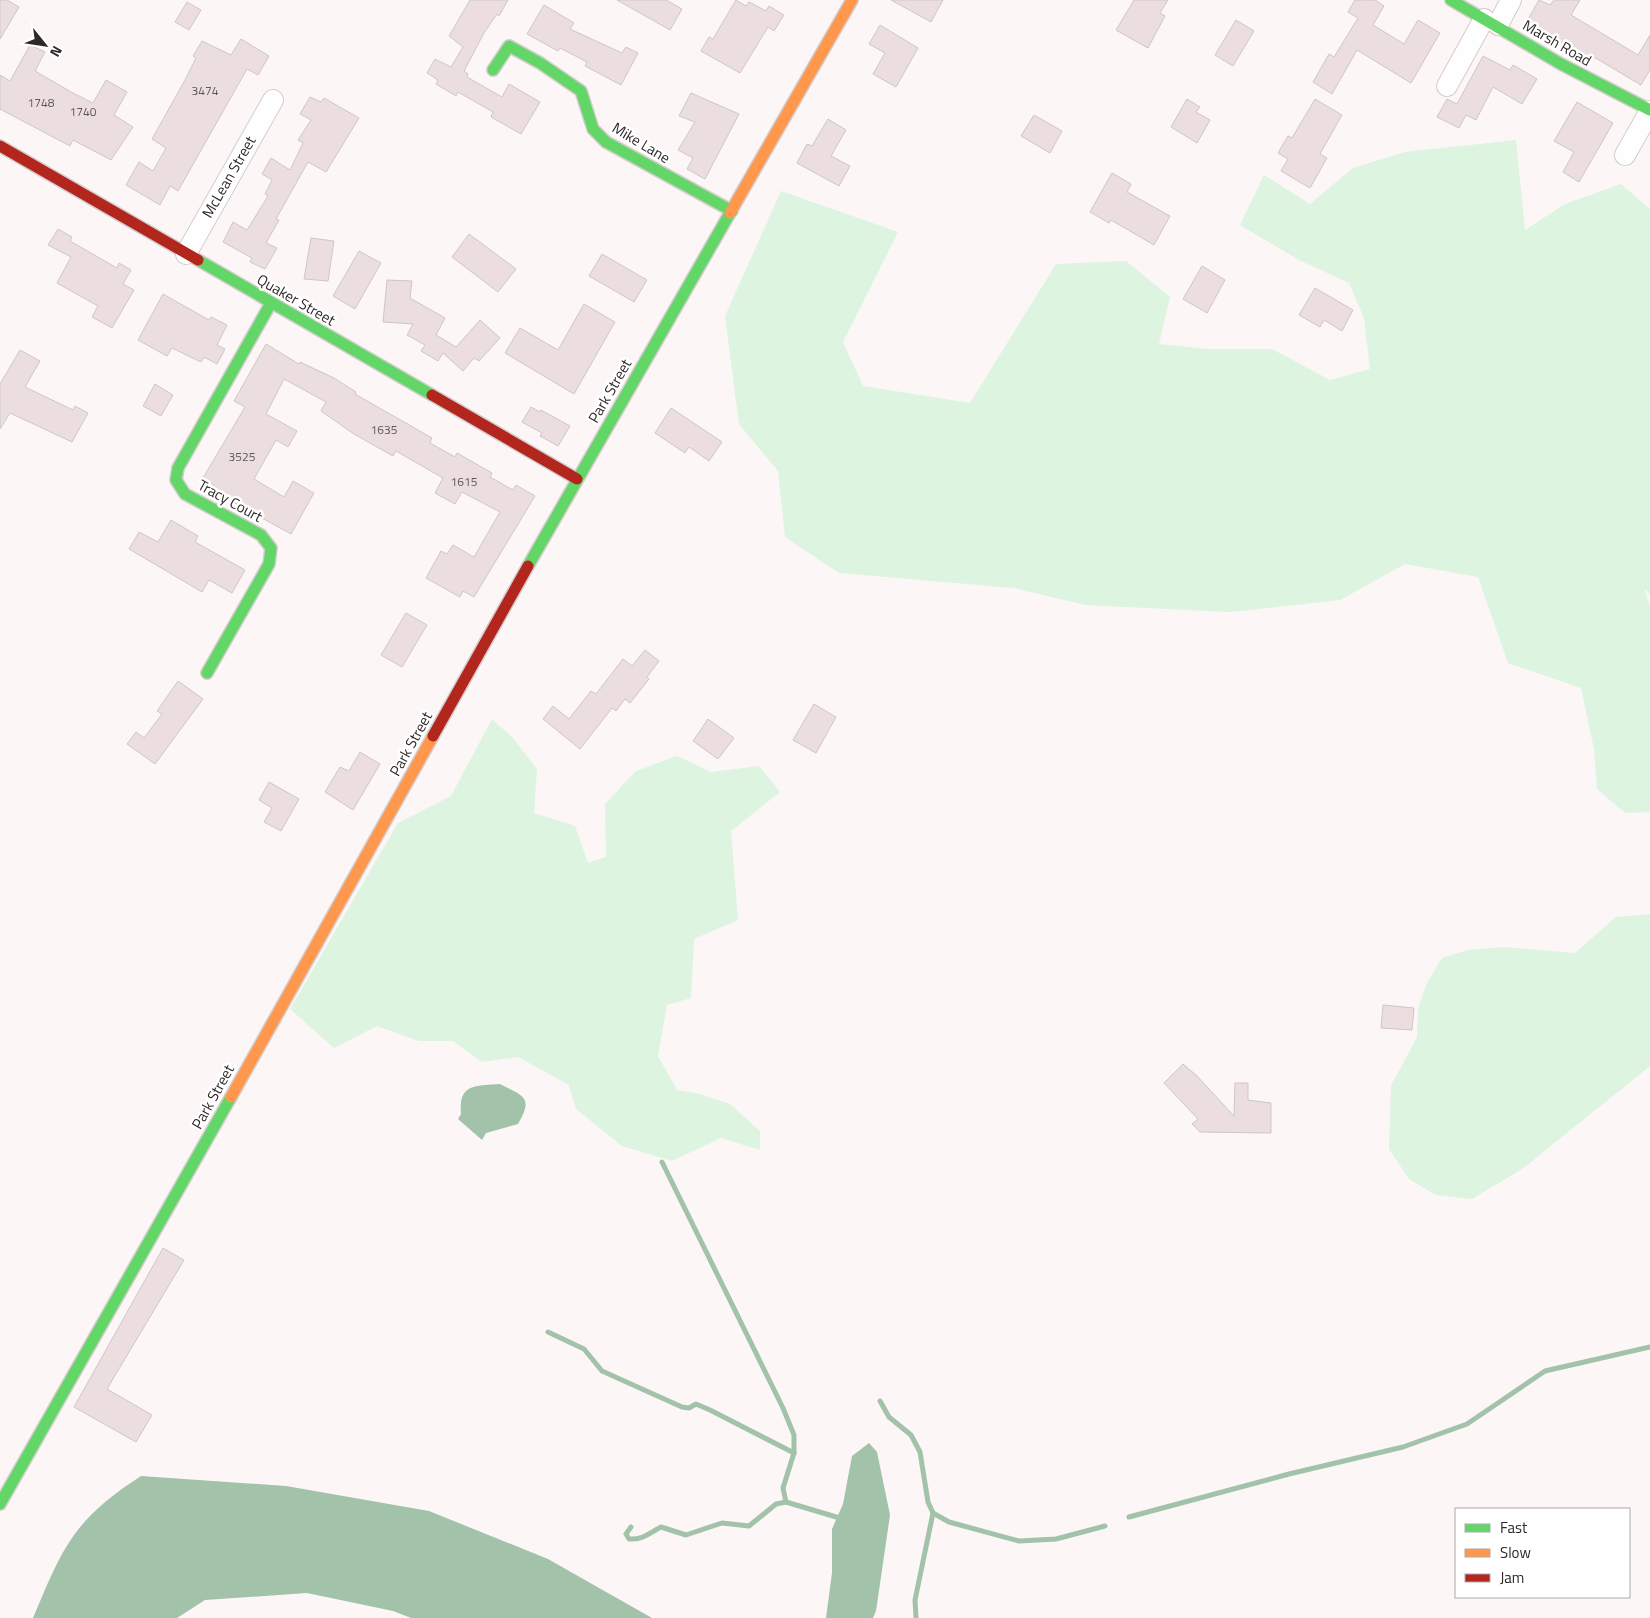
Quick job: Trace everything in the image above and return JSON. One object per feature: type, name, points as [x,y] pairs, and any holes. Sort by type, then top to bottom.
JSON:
[{"type":"street","name":"Park Street","points":[[0,1504],[54,1413],[576,479],[852,0]]},
{"type":"street","name":"Marsh Road","points":[[1451,0],[1561,64],[1650,110]]},
{"type":"street","points":[[1447,86],[1491,22],[1511,0]]},
{"type":"street","name":"Mike Lane","points":[[493,70],[509,46],[540,63],[581,91],[594,129],[606,142],[732,211]]},
{"type":"street","name":"McLean Street","points":[[186,254],[273,100]]},
{"type":"street","points":[[1625,156],[1650,110]]},
{"type":"street","name":"Quaker Street","points":[[0,146],[576,479]]},
{"type":"street","name":"Tracy Court","points":[[207,673],[269,564],[271,548],[261,536],[185,494],[176,480],[178,468],[271,303]]},
{"type":"shaded area","points":[[1516,140],[1525,230],[1565,204],[1621,184],[1650,209],[1650,594],[1644,589],[1650,606],[1650,812],[1625,813],[1597,789],[1594,749],[1581,688],[1508,663],[1478,577],[1405,564],[1340,600],[1230,612],[1085,605],[1014,588],[839,573],[785,537],[778,471],[739,424],[725,316],[781,191],[898,232],[843,342],[863,386],[970,403],[1056,264],[1126,261],[1170,297],[1159,344],[1207,349],[1272,349],[1330,380],[1370,369],[1364,318],[1349,283],[1299,260],[1240,225],[1264,175],[1310,204],[1353,168],[1405,152]]},
{"type":"shaded area","points":[[492,719],[512,737],[537,769],[534,813],[575,826],[588,863],[606,857],[605,804],[636,771],[677,756],[711,772],[759,766],[780,792],[731,831],[738,920],[694,939],[691,998],[667,1005],[658,1056],[677,1090],[696,1093],[730,1104],[760,1131],[760,1150],[721,1138],[672,1161],[622,1146],[576,1109],[569,1085],[518,1057],[482,1062],[453,1041],[419,1041],[377,1026],[334,1048],[290,1009],[398,823],[451,796]]},
{"type":"shaded area","points":[[1650,914],[1650,1066],[1522,1169],[1472,1199],[1436,1195],[1409,1179],[1389,1149],[1391,1086],[1417,1037],[1418,1009],[1427,983],[1442,958],[1468,950],[1503,947],[1575,953],[1616,917]]},
{"type":"shaded area","points":[[500,1084],[524,1098],[525,1108],[523,1115],[518,1124],[486,1133],[482,1140],[458,1119],[461,1114],[462,1097],[470,1088]]},
{"type":"shaded area","points":[[869,1443],[877,1452],[890,1515],[876,1611],[873,1618],[826,1618],[832,1573],[832,1529],[843,1504],[852,1456]]},
{"type":"shaded area","points":[[141,1476],[286,1486],[429,1511],[548,1559],[652,1618],[411,1618],[393,1611],[307,1593],[205,1600],[177,1618],[33,1618],[62,1553],[73,1537],[100,1507]]},
{"type":"building","points":[[0,0],[7,0],[19,7],[0,39]]},
{"type":"building","points":[[470,0],[508,0],[499,16],[497,14],[484,33],[464,71],[468,74],[467,77],[502,97],[509,84],[540,102],[521,134],[491,117],[493,112],[458,92],[456,96],[436,84],[438,80],[427,73],[435,59],[451,67],[463,47],[449,36]]},
{"type":"building","points":[[617,0],[666,0],[682,9],[670,30]]},
{"type":"building","points":[[736,0],[746,6],[749,2],[766,11],[769,6],[784,15],[774,31],[768,27],[740,73],[701,51],[709,37],[713,39]]},
{"type":"building","points":[[891,0],[943,0],[931,22]]},
{"type":"building","points":[[1134,0],[1168,0],[1160,13],[1165,16],[1148,48],[1116,30]]},
{"type":"building","points":[[1355,0],[1375,0],[1384,6],[1373,25],[1404,44],[1418,20],[1440,33],[1411,83],[1357,50],[1332,94],[1313,82],[1329,54],[1334,57],[1358,18],[1348,12]]},
{"type":"building","points":[[1539,0],[1550,5],[1554,0],[1580,0],[1571,15],[1638,55],[1650,35],[1650,70],[1641,85],[1594,57],[1591,62],[1569,51],[1571,48],[1527,21]]},
{"type":"building","points":[[187,2],[201,10],[189,30],[175,22]]},
{"type":"building","points":[[544,5],[574,23],[570,29],[622,53],[626,47],[638,53],[621,85],[585,66],[587,62],[560,48],[558,51],[527,34]]},
{"type":"building","points":[[1236,20],[1254,31],[1233,66],[1215,55]]},
{"type":"building","points":[[880,25],[918,48],[896,87],[873,74],[885,53],[869,44]]},
{"type":"building","points":[[241,39],[269,56],[258,75],[247,69],[178,191],[170,186],[160,205],[126,185],[139,162],[153,171],[166,148],[152,139],[185,80],[196,58],[193,56],[202,41],[231,55]]},
{"type":"building","points":[[30,45],[45,52],[35,71],[93,103],[106,80],[127,92],[114,115],[133,127],[111,160],[73,140],[70,146],[0,109],[0,75],[10,81]]},
{"type":"building","points":[[1483,56],[1510,70],[1513,65],[1537,79],[1522,104],[1493,87],[1476,120],[1466,115],[1459,128],[1437,117],[1447,99],[1457,104]]},
{"type":"building","points":[[691,93],[739,114],[705,179],[687,169],[693,158],[678,150],[695,122],[679,116]]},
{"type":"building","points":[[310,97],[321,102],[324,98],[359,118],[326,172],[308,162],[276,219],[279,220],[266,243],[277,248],[265,269],[250,262],[252,258],[223,242],[233,222],[247,230],[268,196],[265,194],[272,180],[262,174],[271,158],[290,170],[303,143],[298,140],[311,120],[300,114]]},
{"type":"building","points":[[1187,99],[1200,107],[1196,112],[1210,120],[1197,143],[1171,127]]},
{"type":"building","points":[[1315,99],[1342,115],[1320,154],[1327,158],[1310,188],[1281,171],[1288,159],[1278,153],[1288,136],[1292,138]]},
{"type":"building","points":[[1577,102],[1613,123],[1579,182],[1563,172],[1574,152],[1554,141]]},
{"type":"building","points":[[1034,115],[1062,131],[1050,153],[1021,136]]},
{"type":"building","points":[[828,119],[846,130],[831,156],[850,166],[839,186],[797,163],[807,144],[812,146]]},
{"type":"building","points":[[1112,173],[1131,184],[1127,192],[1170,216],[1154,245],[1111,220],[1109,223],[1090,212]]},
{"type":"building","points":[[58,229],[72,237],[70,241],[117,268],[119,263],[131,270],[123,284],[134,290],[112,328],[92,317],[98,306],[57,283],[71,257],[48,245]]},
{"type":"building","points":[[469,234],[516,269],[498,292],[452,257]]},
{"type":"building","points":[[311,238],[334,241],[328,281],[304,279]]},
{"type":"building","points":[[359,251],[381,263],[355,309],[333,296]]},
{"type":"building","points":[[602,254],[647,280],[634,302],[589,276]]},
{"type":"building","points":[[1202,266],[1225,280],[1207,313],[1183,299]]},
{"type":"building","points":[[387,280],[412,281],[410,298],[445,318],[436,335],[456,347],[480,320],[500,338],[479,361],[474,358],[463,371],[443,353],[438,361],[421,351],[425,345],[407,335],[413,324],[383,322]]},
{"type":"building","points":[[1315,288],[1353,310],[1342,331],[1324,320],[1320,327],[1299,315]]},
{"type":"building","points":[[163,294],[209,320],[211,317],[227,325],[217,345],[225,349],[217,364],[204,357],[201,362],[172,348],[167,356],[138,340]]},
{"type":"building","points":[[584,304],[615,322],[574,394],[505,353],[520,328],[558,350]]},
{"type":"building","points":[[266,344],[299,364],[300,362],[334,378],[356,392],[355,394],[432,438],[430,443],[455,457],[457,453],[492,473],[490,477],[513,490],[516,485],[535,496],[474,597],[463,591],[460,597],[426,578],[441,551],[447,554],[453,545],[474,557],[500,512],[462,492],[455,504],[435,493],[443,478],[396,451],[393,456],[354,434],[321,411],[326,402],[284,379],[266,414],[297,431],[288,447],[276,440],[254,479],[284,497],[293,481],[314,493],[291,534],[211,490],[214,485],[203,478],[245,407],[234,401]]},
{"type":"building","points":[[20,350],[40,361],[25,387],[73,410],[75,406],[88,413],[72,442],[10,413],[0,429],[0,384]]},
{"type":"building","points":[[155,384],[173,395],[161,416],[143,406]]},
{"type":"building","points":[[531,407],[540,412],[541,410],[570,426],[558,446],[540,436],[542,433],[522,422]]},
{"type":"building","points":[[671,408],[722,442],[709,461],[689,447],[685,453],[655,433]]},
{"type":"building","points":[[171,520],[198,536],[195,542],[245,570],[232,593],[209,580],[202,592],[129,549],[139,532],[158,542]]},
{"type":"building","points":[[406,613],[427,625],[402,667],[381,655]]},
{"type":"building","points":[[645,650],[659,661],[647,677],[649,679],[630,703],[625,699],[616,711],[612,708],[580,749],[543,719],[553,706],[569,719],[591,691],[596,694],[623,659],[632,666]]},
{"type":"building","points":[[178,681],[203,699],[155,764],[127,744],[136,732],[144,738],[162,714],[157,711]]},
{"type":"building","points":[[814,704],[836,717],[816,753],[793,740]]},
{"type":"building","points":[[708,719],[734,738],[718,759],[693,741]]},
{"type":"building","points":[[360,752],[380,764],[353,810],[325,792],[340,767],[349,771]]},
{"type":"building","points":[[269,782],[299,799],[281,831],[264,822],[272,808],[259,800]]},
{"type":"building","points":[[1383,1005],[1414,1008],[1412,1030],[1381,1028]]},
{"type":"building","points":[[1183,1064],[1196,1075],[1234,1116],[1235,1083],[1248,1083],[1248,1100],[1271,1103],[1271,1133],[1200,1132],[1192,1124],[1198,1119],[1164,1083]]},
{"type":"building","points":[[163,1248],[184,1260],[107,1389],[152,1415],[136,1442],[74,1407]]},
{"type":"waterway","points":[[662,1162],[783,1408],[794,1435],[794,1453],[783,1488],[786,1502],[843,1519]]},
{"type":"waterway","points":[[548,1332],[584,1349],[602,1371],[682,1407],[689,1408],[696,1404],[794,1453]]},
{"type":"waterway","points":[[1129,1517],[1289,1474],[1403,1447],[1467,1424],[1545,1371],[1650,1347]]},
{"type":"waterway","points":[[880,1401],[889,1417],[911,1435],[920,1452],[928,1502],[933,1513],[949,1522],[1019,1541],[1056,1539],[1105,1526]]},
{"type":"waterway","points":[[631,1527],[626,1534],[629,1539],[642,1537],[661,1527],[686,1535],[722,1523],[749,1526],[776,1504],[786,1502]]},
{"type":"waterway","points":[[916,1618],[915,1600],[933,1513]]},
{"type":"traffic: fast","points":[[1451,0],[1561,64],[1650,110]]},
{"type":"traffic: fast","points":[[493,70],[509,46],[540,63],[581,91],[593,129],[606,142],[732,211]]},
{"type":"traffic: fast","points":[[528,566],[730,213]]},
{"type":"traffic: fast","points":[[198,260],[432,395]]},
{"type":"traffic: fast","points":[[207,673],[269,564],[271,548],[261,535],[185,494],[176,480],[178,468],[271,303]]},
{"type":"traffic: fast","points":[[0,1504],[231,1097]]},
{"type":"traffic: slow","points":[[730,213],[852,0]]},
{"type":"traffic: slow","points":[[231,1097],[433,736]]},
{"type":"traffic: jam","points":[[0,146],[198,260]]},
{"type":"traffic: jam","points":[[432,395],[577,479]]},
{"type":"traffic: jam","points":[[433,736],[528,566]]}]
